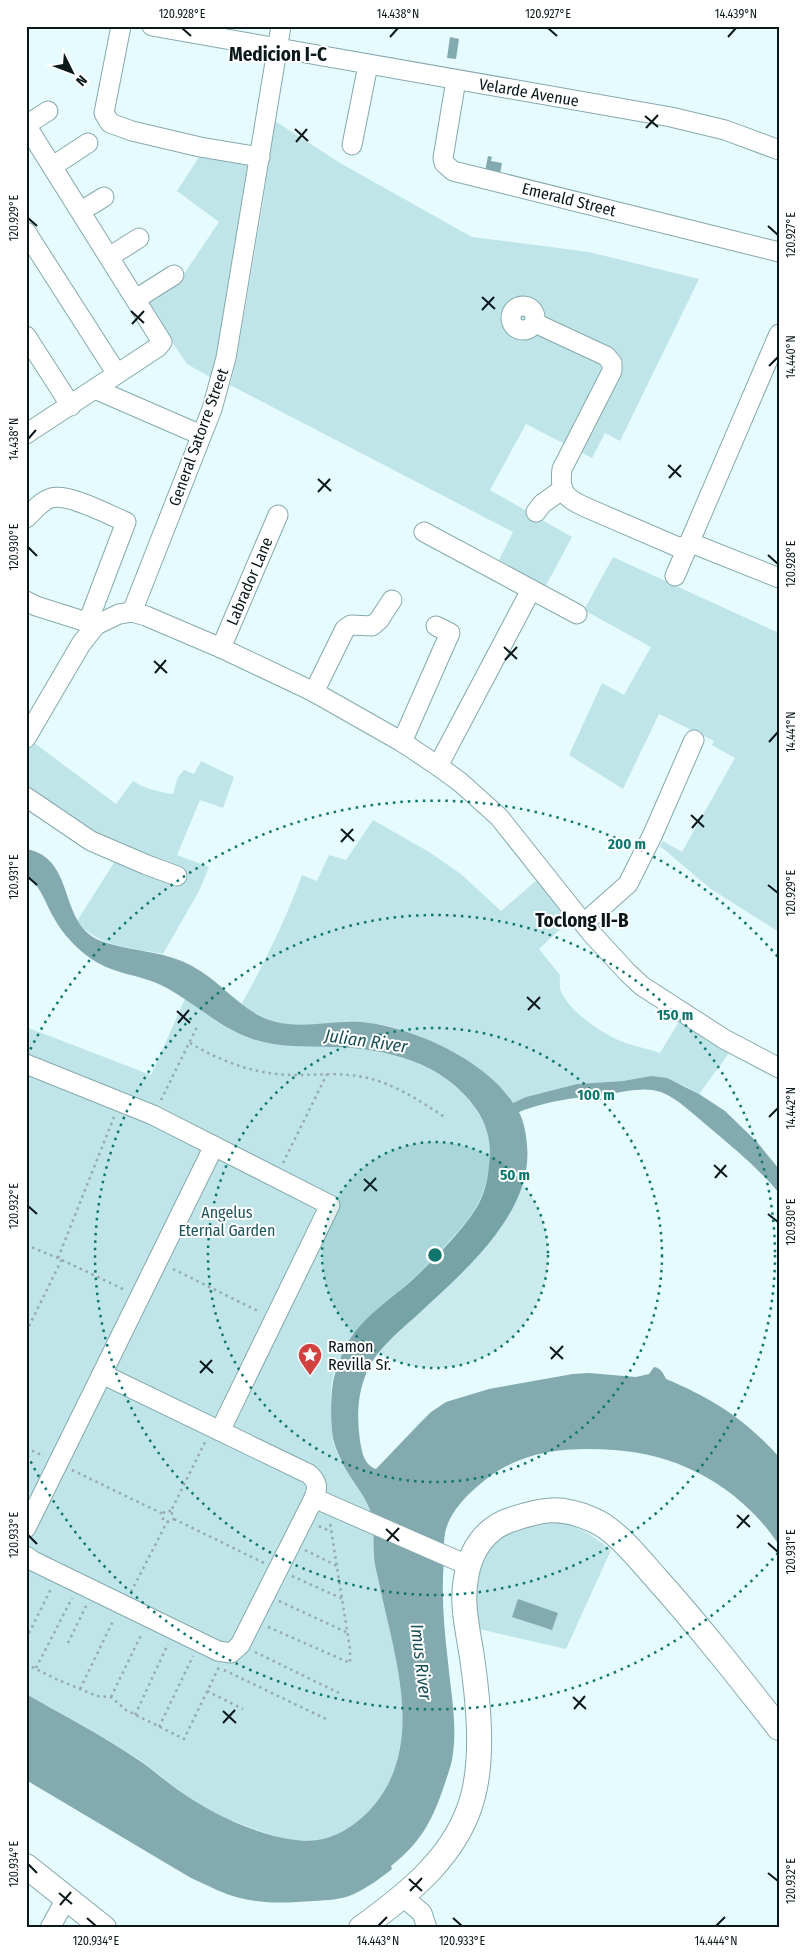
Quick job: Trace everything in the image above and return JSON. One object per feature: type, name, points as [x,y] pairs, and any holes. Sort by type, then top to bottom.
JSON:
[{"type":"main road","points":[[361,1928],[403,1897],[450,1848],[464,1822],[473,1795],[478,1734],[473,1662],[464,1601],[465,1579],[471,1557],[479,1543],[490,1532],[508,1520],[532,1513],[561,1509],[594,1520],[609,1530],[635,1554],[688,1613],[779,1728]]},
{"type":"main road","points":[[26,1866],[104,1928]]},
{"type":"street","points":[[121,26],[104,113],[110,123],[132,131],[191,145],[260,157]]},
{"type":"street","name":"Velarde Avenue","points":[[152,26],[222,40],[276,47],[368,65],[698,122],[779,150]]},
{"type":"street","name":"General Satorre Street","points":[[132,612],[212,409],[226,358],[260,157],[276,47],[281,26]]},
{"type":"street","points":[[352,145],[368,65]]},
{"type":"street","name":"Emerald Street","points":[[456,80],[443,158],[444,163],[453,171],[779,252]]},
{"type":"street","points":[[26,434],[95,390],[158,347],[162,342],[26,125],[48,111]]},
{"type":"street","points":[[53,166],[88,144]]},
{"type":"street","points":[[81,211],[104,197]]},
{"type":"street","points":[[26,232],[117,374]]},
{"type":"street","points":[[109,257],[139,238]]},
{"type":"street","points":[[136,299],[174,275]]},
{"type":"street","points":[[535,323],[606,356],[612,362],[612,372],[562,469],[560,484],[565,494],[574,502],[678,547],[696,545],[779,578]]},
{"type":"street","points":[[675,576],[779,334]]},
{"type":"street","points":[[26,336],[71,406]]},
{"type":"street","points":[[95,390],[201,435]]},
{"type":"street","points":[[536,512],[542,504],[563,489]]},
{"type":"street","points":[[26,518],[43,502],[58,497],[72,500],[126,522],[92,624],[26,738]]},
{"type":"street","name":"Labrador Lane","points":[[221,648],[278,515]]},
{"type":"street","points":[[424,532],[577,614]]},
{"type":"street","points":[[438,766],[531,590]]},
{"type":"street","points":[[314,692],[345,629],[351,625],[372,626],[379,620],[392,600]]},
{"type":"street","points":[[26,601],[92,624],[119,614],[132,612],[146,616],[221,648],[314,692],[402,742],[460,782],[499,818],[584,923],[613,957],[642,986],[724,1039],[779,1068]]},
{"type":"street","points":[[402,742],[450,633],[436,626]]},
{"type":"street","points":[[584,923],[628,884],[653,834],[694,740]]},
{"type":"street","points":[[26,797],[91,841],[177,876]]},
{"type":"street","points":[[26,1064],[154,1115],[330,1205],[274,1319],[216,1429]]},
{"type":"street","points":[[26,1528],[214,1146]]},
{"type":"street","points":[[26,1556],[59,1574],[228,1655],[252,1620],[290,1544],[321,1502],[317,1483],[309,1474],[102,1374]]},
{"type":"street","points":[[321,1502],[458,1561]]},
{"type":"street","points":[[403,1897],[422,1913],[427,1928]]},
{"type":"street","points":[[50,1928],[67,1898]]},
{"type":"path","points":[[154,1115],[198,1025]]},
{"type":"path","points":[[190,1043],[226,1062],[257,1071],[294,1075],[328,1074],[366,1077],[381,1082],[425,1104],[446,1118]]},
{"type":"path","points":[[275,1177],[328,1074]]},
{"type":"path","points":[[26,1332],[60,1259],[120,1101]]},
{"type":"path","points":[[26,1245],[140,1297]]},
{"type":"path","points":[[157,1261],[274,1319]]},
{"type":"path","points":[[174,1519],[172,1511],[216,1429]]},
{"type":"path","points":[[26,1448],[163,1514]]},
{"type":"path","points":[[252,1620],[350,1663],[343,1599],[321,1502]]},
{"type":"path","points":[[163,1514],[165,1511],[172,1511]]},
{"type":"path","points":[[163,1514],[166,1522]]},
{"type":"path","points":[[80,1690],[166,1522],[174,1519],[343,1599]]},
{"type":"path","points":[[290,1544],[337,1566]]},
{"type":"path","points":[[26,1639],[59,1574]]},
{"type":"path","points":[[68,1643],[86,1587]]},
{"type":"path","points":[[36,1668],[86,1587]]},
{"type":"path","points":[[265,1594],[348,1634]]},
{"type":"path","points":[[111,1697],[150,1618]]},
{"type":"path","points":[[134,1714],[175,1630]]},
{"type":"path","points":[[159,1727],[200,1642]]},
{"type":"path","points":[[26,1664],[80,1690],[98,1696],[111,1697],[134,1714],[184,1739],[228,1655]]},
{"type":"path","points":[[228,1655],[339,1693]]},
{"type":"path","points":[[228,1655],[326,1719]]},
{"type":"path","points":[[207,1692],[243,1709]]},
{"type":"green space","points":[[275,121],[340,163],[472,237],[589,252],[699,279],[620,441],[605,433],[592,458],[526,424],[490,490],[572,537],[544,589],[497,564],[513,532],[230,385],[236,362]]},
{"type":"green space","points":[[203,151],[250,161],[215,380],[187,364],[145,301],[180,280],[219,222],[177,191]]},
{"type":"green space","points":[[613,557],[779,633],[779,932],[711,889],[660,846],[663,841],[682,852],[735,758],[712,745],[714,741],[659,714],[623,789],[569,755],[602,683],[624,695],[651,647],[584,610]]},
{"type":"green space","points":[[33,742],[116,804],[133,781],[152,790],[173,794],[178,777],[184,770],[194,774],[201,761],[234,777],[223,808],[200,800],[177,855],[209,867],[199,891],[163,954],[128,948],[105,941],[95,937],[77,921],[122,850],[26,794],[26,752]]},
{"type":"green space","points":[[373,820],[429,852],[461,874],[501,911],[538,879],[570,920],[539,949],[560,975],[560,989],[565,999],[580,1015],[598,1029],[630,1044],[660,1053],[680,1020],[729,1053],[699,1094],[683,1085],[651,1076],[623,1081],[577,1084],[526,1097],[513,1103],[500,1087],[474,1067],[447,1050],[419,1036],[390,1026],[359,1022],[306,1025],[285,1024],[275,1022],[241,1005],[274,941],[302,875],[317,881],[329,855],[346,860]]},
{"type":"green space","name":"Angelus Eternal Garden","points":[[185,999],[222,1025],[242,1036],[286,1045],[373,1049],[411,1060],[429,1068],[461,1091],[474,1106],[484,1123],[490,1145],[487,1180],[478,1203],[466,1222],[426,1266],[362,1325],[344,1350],[332,1381],[331,1411],[335,1448],[366,1502],[373,1521],[377,1574],[399,1673],[402,1708],[401,1742],[394,1774],[378,1802],[352,1826],[327,1838],[315,1840],[278,1837],[215,1814],[191,1799],[137,1758],[26,1694],[26,1027],[151,1075]]},
{"type":"green space","points":[[525,1522],[552,1522],[571,1525],[611,1550],[566,1649],[479,1629],[475,1590],[477,1572],[492,1540]]},
{"type":"water","points":[[450,37],[459,39],[456,59],[447,58]]},
{"type":"water","points":[[488,156],[492,157],[491,161],[502,163],[500,174],[485,171]]},
{"type":"water","points":[[26,849],[42,855],[53,865],[61,878],[78,921],[87,933],[112,945],[170,957],[192,966],[213,980],[242,1005],[264,1018],[297,1025],[360,1022],[401,1030],[423,1038],[466,1059],[501,1087],[513,1103],[526,1097],[577,1084],[623,1081],[651,1076],[667,1078],[699,1094],[725,1111],[757,1142],[779,1169],[779,1193],[746,1159],[687,1108],[668,1095],[654,1090],[634,1090],[563,1100],[519,1112],[527,1141],[526,1170],[519,1195],[507,1218],[491,1241],[453,1282],[387,1343],[375,1358],[366,1374],[359,1399],[358,1424],[360,1441],[366,1461],[376,1469],[431,1412],[446,1402],[489,1389],[573,1374],[589,1373],[636,1377],[649,1374],[654,1367],[663,1373],[666,1379],[713,1402],[741,1421],[779,1457],[779,1545],[747,1507],[728,1491],[686,1467],[639,1453],[597,1449],[563,1450],[515,1462],[485,1480],[468,1495],[453,1513],[444,1539],[443,1611],[454,1723],[454,1748],[449,1771],[429,1822],[410,1849],[391,1866],[392,1869],[369,1886],[349,1896],[329,1900],[276,1903],[249,1900],[227,1894],[191,1878],[26,1780],[26,1694],[124,1750],[204,1807],[250,1828],[296,1840],[324,1839],[342,1832],[365,1815],[385,1790],[397,1762],[402,1732],[402,1701],[392,1638],[375,1563],[372,1515],[365,1498],[344,1466],[333,1436],[331,1408],[333,1380],[344,1349],[358,1328],[427,1266],[449,1243],[476,1209],[484,1191],[490,1158],[486,1129],[480,1115],[463,1093],[430,1069],[412,1061],[372,1050],[289,1046],[257,1041],[226,1027],[167,988],[102,965],[92,959],[69,940],[54,918],[40,890],[26,876]]},
{"type":"water","points":[[518,1599],[558,1613],[552,1630],[512,1617]]},
{"type":"place","name":"Ramon Revilla Sr.","points":[[310,1376]]},
{"type":"district","name":"Medicion I-C","points":[[278,54]]},
{"type":"district","name":"Toclong II-B","points":[[582,920]]},
{"type":"water label","name":"Julian River","points":[[366,1041]]},
{"type":"water label","name":"Imus River","points":[[421,1662]]}]
